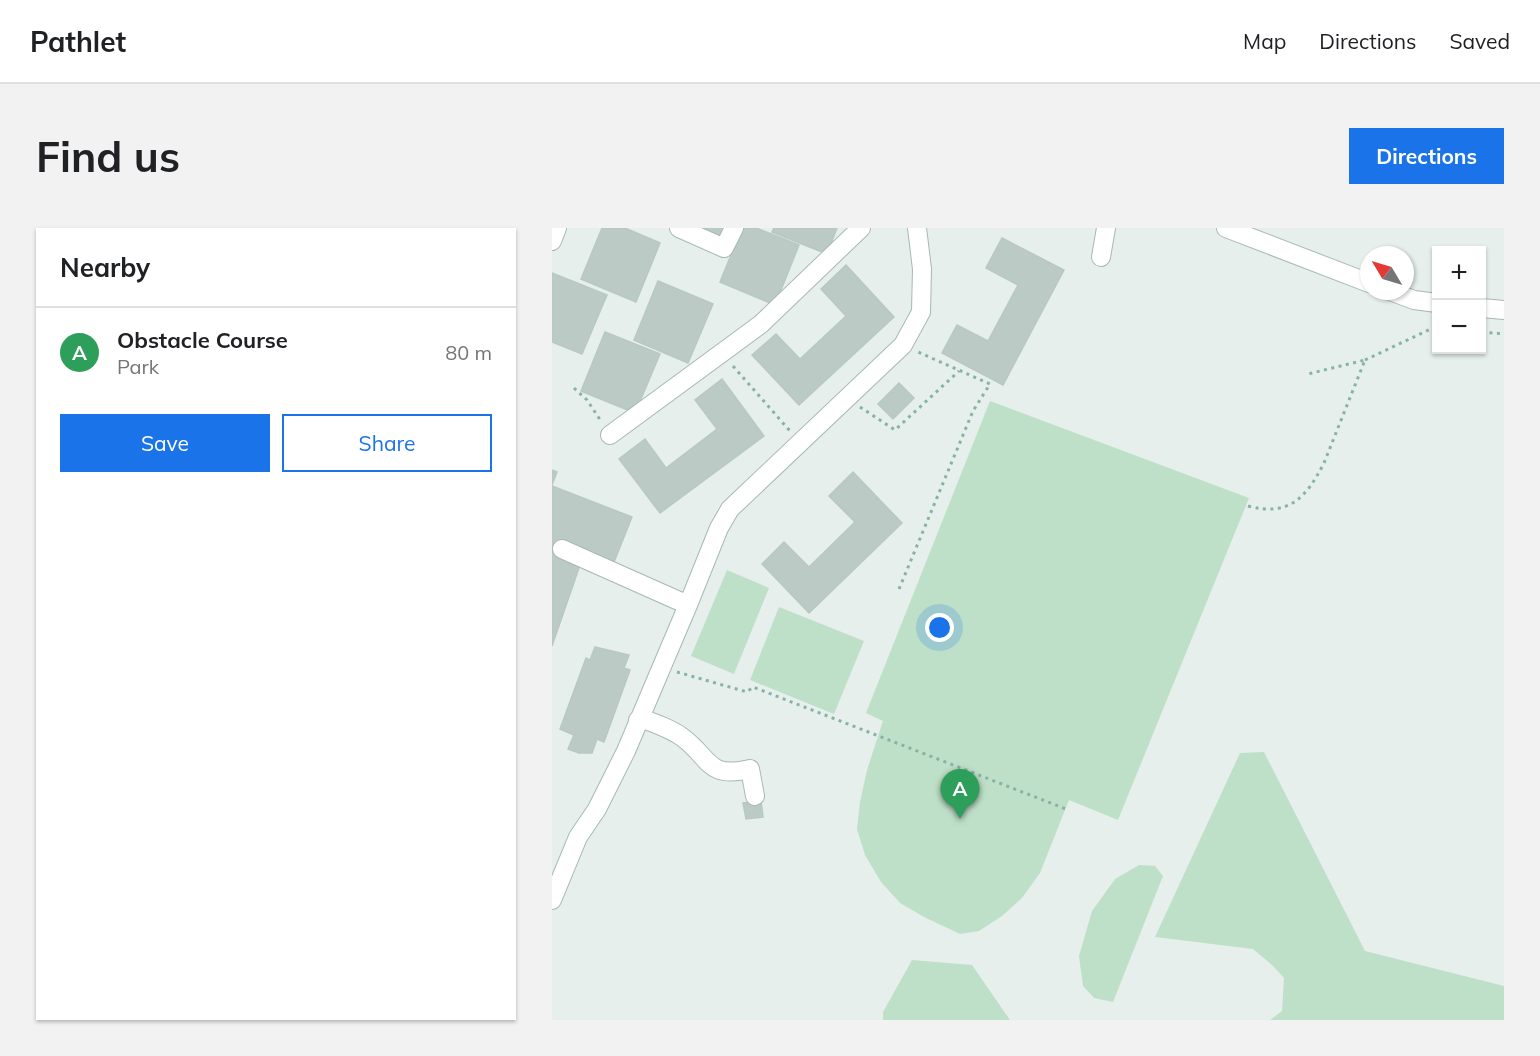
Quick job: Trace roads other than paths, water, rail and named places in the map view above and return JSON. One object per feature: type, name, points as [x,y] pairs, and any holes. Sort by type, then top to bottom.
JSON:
[{"type":"street","points":[[552,242],[557,228]]},
{"type":"street","points":[[679,228],[724,248],[734,228]]},
{"type":"street","points":[[610,435],[761,324],[861,228]]},
{"type":"street","points":[[552,900],[578,837],[597,809],[626,751],[719,528],[730,509],[903,345],[921,312],[922,268],[917,228]]},
{"type":"street","points":[[1101,257],[1106,228]]},
{"type":"street","points":[[1226,228],[1360,280]]},
{"type":"street","points":[[1414,300],[1432,302]]},
{"type":"street","points":[[1486,308],[1504,310]]},
{"type":"street","points":[[562,549],[688,605]]},
{"type":"street","points":[[638,720],[643,719],[680,736],[712,767],[720,771],[729,772],[749,763],[755,796]]},
{"type":"place","name":"Obstacle Course","points":[[960,819]]}]
